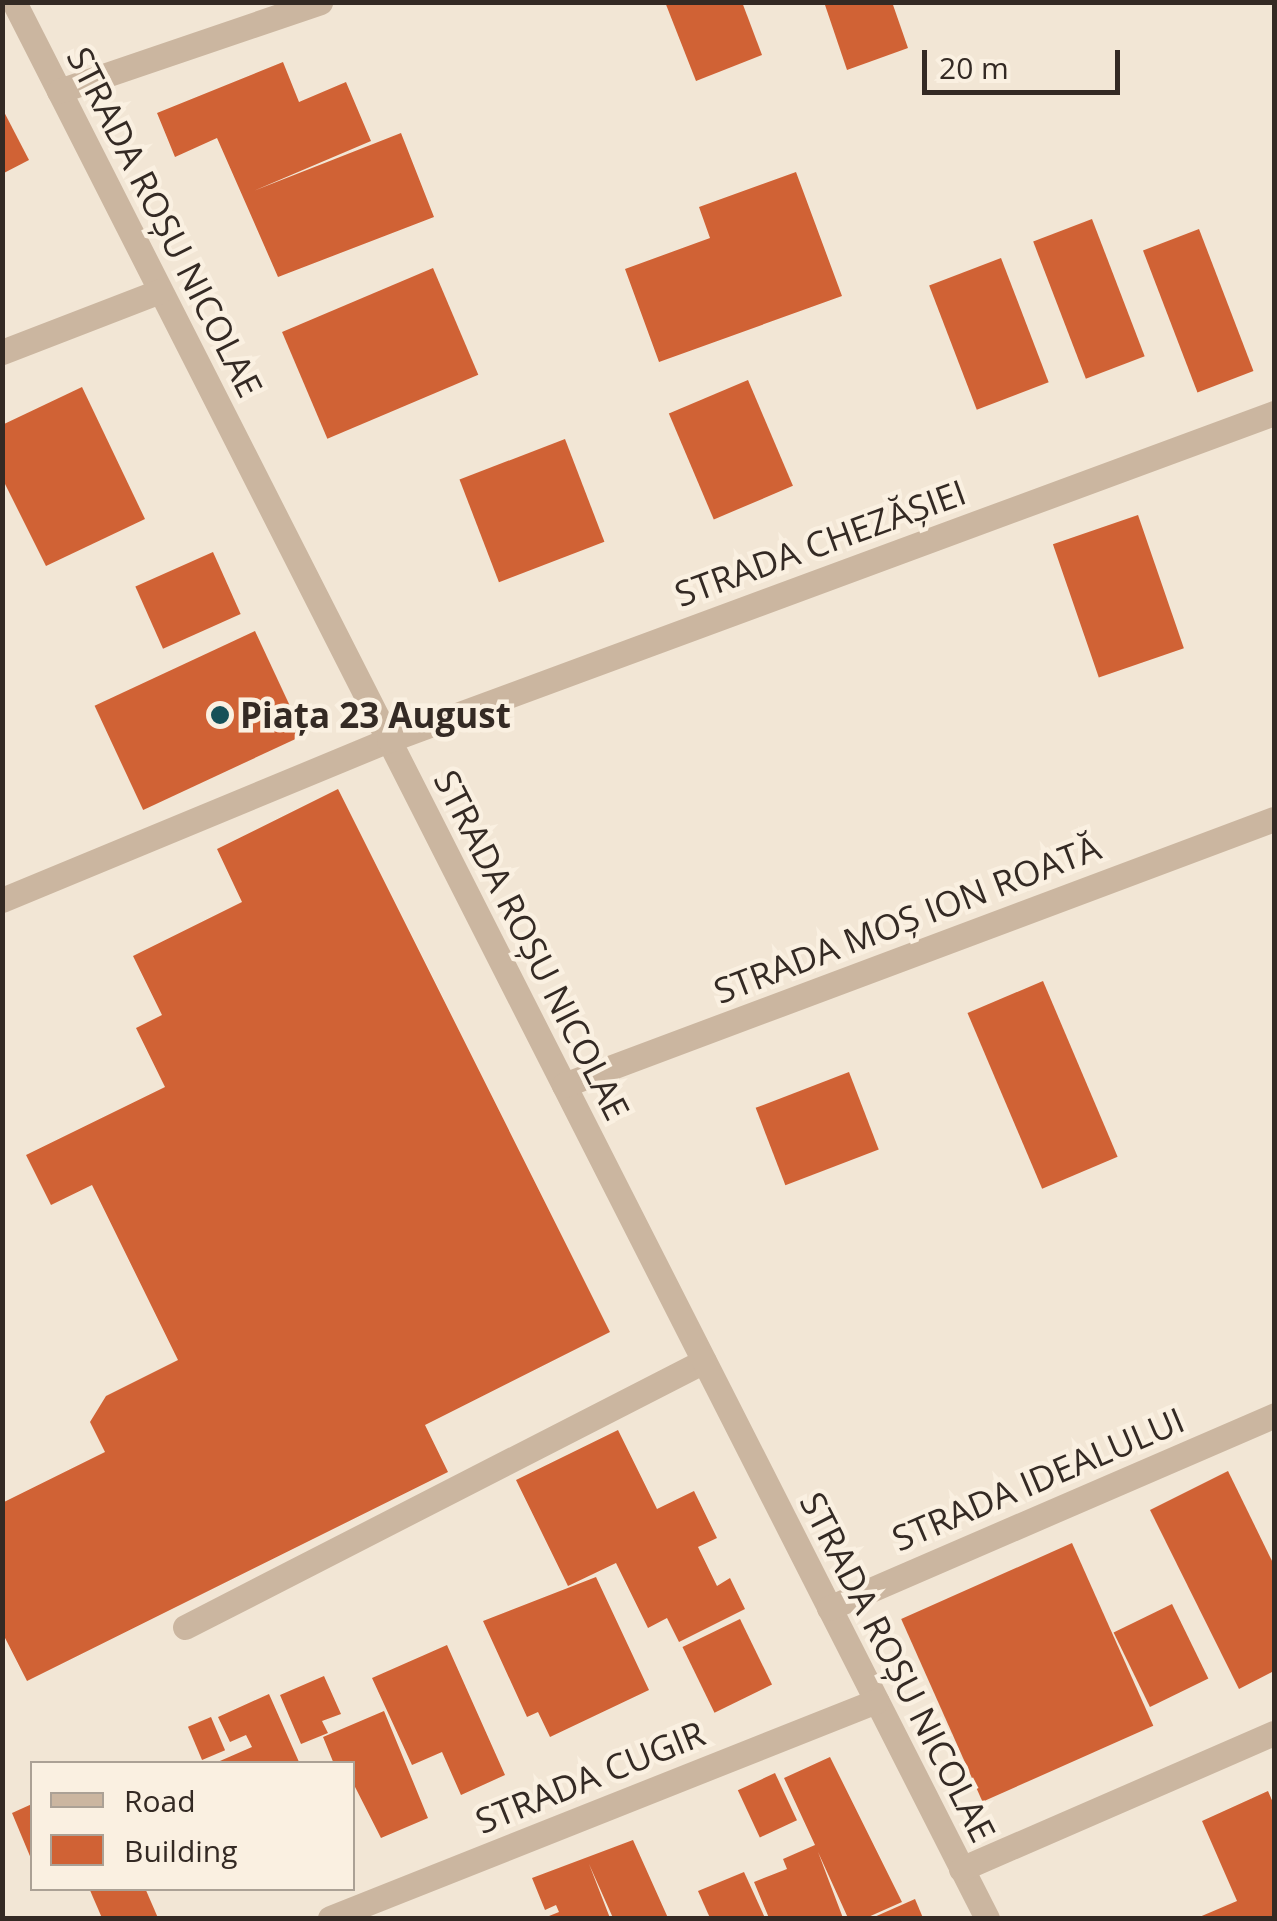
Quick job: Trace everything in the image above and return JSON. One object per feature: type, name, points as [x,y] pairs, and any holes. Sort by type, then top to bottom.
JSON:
[{"type":"street","name":"STRADA ROȘU NICOLAE","points":[[14,2],[986,1918]]},
{"type":"street","points":[[59,91],[320,2]]},
{"type":"street","points":[[2,352],[160,291]]},
{"type":"street","name":"STRADA CHEZĂȘIEI","points":[[2,900],[389,740],[1274,412]]},
{"type":"street","name":"STRADA MOȘ ION ROATĂ","points":[[564,1085],[1274,819]]},
{"type":"street","points":[[185,1627],[704,1361]]},
{"type":"street","name":"STRADA IDEALULUI","points":[[829,1608],[1274,1415]]},
{"type":"street","name":"STRADA CUGIR","points":[[330,1918],[876,1700]]},
{"type":"street","points":[[961,1868],[1274,1733]]},
{"type":"building","points":[[665,2],[742,2],[762,55],[696,81]]},
{"type":"building","points":[[824,2],[892,2],[908,48],[847,70]]},
{"type":"building","points":[[283,62],[299,102],[346,82],[371,141],[251,192],[401,133],[434,217],[278,277],[217,138],[175,157],[157,113]]},
{"type":"building","points":[[2,108],[29,160],[2,174]]},
{"type":"building","points":[[796,172],[842,296],[659,362],[625,269],[710,238],[699,207]]},
{"type":"building","points":[[1092,219],[1145,356],[1086,379],[1033,242]]},
{"type":"building","points":[[1199,229],[1253,371],[1197,392],[1143,251]]},
{"type":"building","points":[[1001,258],[1049,382],[977,410],[929,286]]},
{"type":"building","points":[[433,268],[478,375],[327,439],[282,332]]},
{"type":"building","points":[[748,380],[793,486],[714,519],[669,414]]},
{"type":"building","points":[[82,387],[145,519],[46,566],[2,478],[2,425]]},
{"type":"building","points":[[565,439],[604,542],[499,582],[460,479]]},
{"type":"building","points":[[1138,515],[1184,648],[1099,678],[1053,544]]},
{"type":"building","points":[[213,552],[241,614],[163,649],[135,587]]},
{"type":"building","points":[[255,631],[304,735],[143,810],[95,706]]},
{"type":"building","points":[[338,789],[610,1332],[425,1425],[448,1472],[27,1681],[2,1632],[2,1503],[105,1452],[90,1422],[106,1396],[178,1360],[92,1185],[51,1205],[26,1155],[165,1087],[136,1028],[162,1015],[133,956],[242,902],[217,849]]},
{"type":"building","points":[[1043,981],[1118,1157],[1042,1189],[968,1013]]},
{"type":"building","points":[[849,1072],[879,1149],[785,1185],[756,1108]]},
{"type":"building","points":[[618,1430],[657,1509],[694,1491],[717,1538],[698,1547],[717,1586],[730,1578],[745,1609],[679,1642],[667,1618],[648,1628],[616,1563],[568,1586],[516,1480]]},
{"type":"building","points":[[1228,1471],[1274,1565],[1274,1671],[1239,1689],[1150,1510]]},
{"type":"building","points":[[1072,1543],[1153,1726],[983,1802],[901,1619]]},
{"type":"building","points":[[596,1577],[649,1690],[550,1737],[538,1712],[527,1717],[483,1621]]},
{"type":"building","points":[[1172,1604],[1208,1679],[1150,1707],[1114,1632]]},
{"type":"building","points":[[740,1619],[772,1685],[714,1713],[682,1647]]},
{"type":"building","points":[[447,1645],[505,1775],[461,1795],[442,1752],[412,1765],[372,1678]]},
{"type":"building","points":[[324,1676],[341,1714],[322,1721],[328,1733],[301,1744],[280,1695]]},
{"type":"building","points":[[269,1694],[299,1761],[220,1761],[252,1747],[246,1735],[230,1742],[218,1717]]},
{"type":"building","points":[[384,1711],[428,1818],[381,1838],[355,1787],[355,1761],[333,1761],[323,1737]]},
{"type":"building","points":[[211,1717],[225,1750],[202,1760],[188,1727]]},
{"type":"building","points":[[830,1757],[902,1902],[866,1918],[848,1918],[818,1852],[843,1918],[769,1918],[754,1882],[787,1869],[783,1859],[815,1845],[784,1778]]},
{"type":"building","points":[[775,1773],[797,1820],[760,1837],[738,1790]]},
{"type":"building","points":[[1268,1791],[1274,1805],[1274,1918],[1197,1918],[1237,1901],[1202,1821]]},
{"type":"building","points":[[30,1805],[30,1856],[12,1813]]},
{"type":"building","points":[[633,1840],[668,1918],[613,1918],[589,1864],[610,1918],[544,1918],[559,1912],[556,1905],[545,1910],[532,1878]]},
{"type":"building","points":[[744,1872],[765,1918],[710,1918],[698,1891]]},
{"type":"building","points":[[90,1891],[146,1891],[158,1918],[102,1918]]},
{"type":"building","points":[[915,1899],[923,1918],[872,1918]]},
{"type":"place","name":"Piața 23 August","points":[[220,715]]}]
